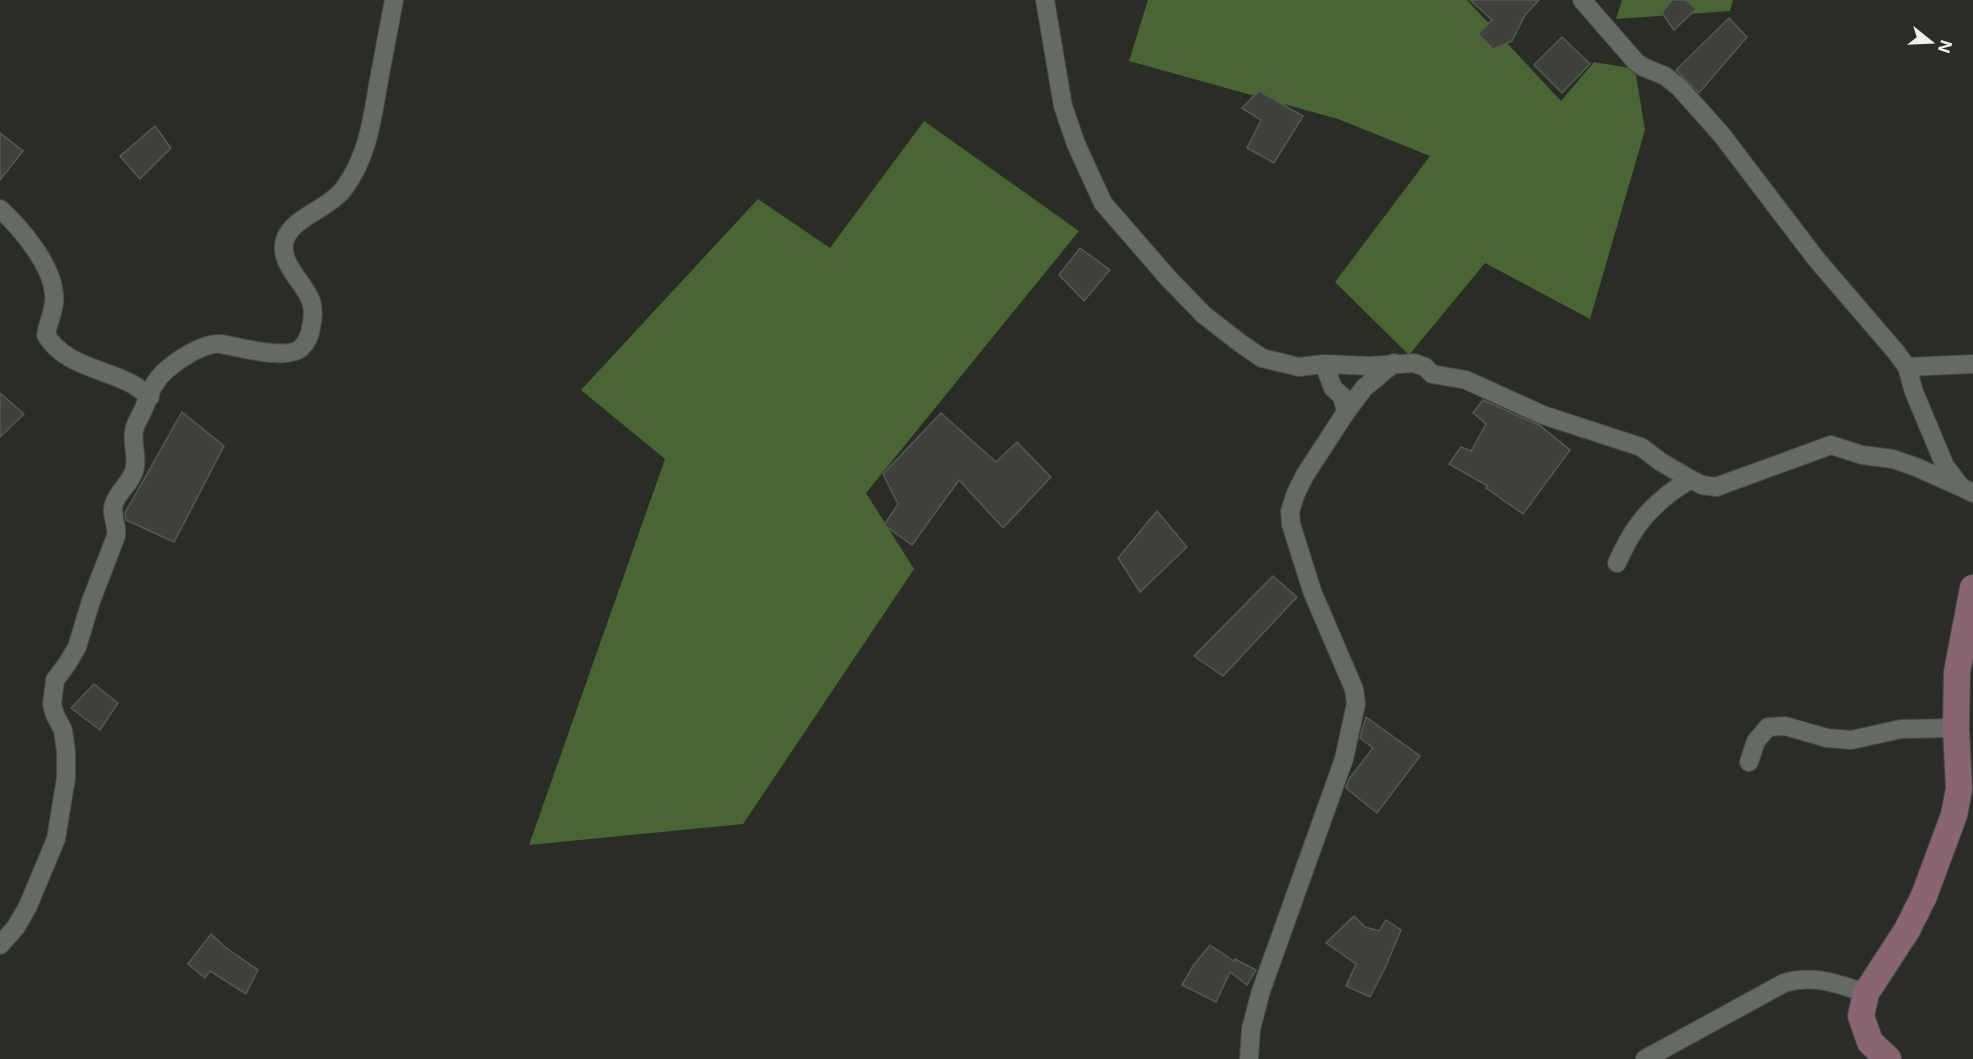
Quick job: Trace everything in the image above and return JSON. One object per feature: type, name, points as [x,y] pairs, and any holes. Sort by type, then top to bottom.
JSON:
[{"type":"street","points":[[0,945],[16,927],[28,906],[56,839],[66,778],[66,751],[63,730],[55,716],[52,704],[55,680],[77,647],[94,591],[116,536],[117,526],[112,509],[115,500],[133,477],[136,459],[133,448],[134,429],[154,385],[164,373],[184,357],[203,347],[218,344],[291,353],[300,349],[310,334],[313,318],[311,303],[304,288],[292,272],[285,256],[284,242],[299,221],[326,206],[344,189],[359,165],[370,130],[394,0]]},
{"type":"street","points":[[1045,0],[1063,106],[1076,144],[1103,203],[1197,308],[1262,358],[1299,367],[1324,364],[1370,366],[1414,363],[1425,367],[1432,374],[1466,380],[1543,415],[1641,447],[1661,462],[1702,485],[1716,487],[1831,445],[1862,456],[1893,459],[1967,490]]},
{"type":"street","points":[[1582,0],[1636,62],[1679,87],[1701,111],[1817,260],[1863,311],[1907,367],[1914,392],[1945,466],[1967,490]]},
{"type":"street","points":[[0,209],[33,246],[52,284],[55,296],[46,335],[56,350],[131,383],[150,397]]},
{"type":"street","points":[[1249,1059],[1251,1029],[1261,991],[1344,759],[1356,704],[1354,689],[1312,591],[1291,524],[1290,511],[1305,475],[1346,412],[1364,387],[1394,363]]},
{"type":"street","points":[[1324,364],[1334,388],[1342,396],[1346,412]]},
{"type":"street","points":[[1907,367],[1973,364]]},
{"type":"street","points":[[1617,563],[1629,536],[1640,519],[1690,479]]},
{"type":"street","points":[[1888,1059],[1870,1042],[1865,1028],[1862,1016],[1866,993],[1907,930],[1920,904],[1954,815],[1959,789],[1956,728],[1957,672],[1973,588]]},
{"type":"street","points":[[1749,762],[1756,741],[1768,728],[1785,726],[1827,738],[1851,740],[1901,729],[1956,728]]},
{"type":"street","points":[[1645,1059],[1776,987],[1798,979],[1826,980],[1866,993]]},
{"type":"green space","points":[[1148,0],[1467,0],[1561,101],[1594,62],[1635,69],[1645,130],[1590,319],[1485,263],[1409,355],[1335,282],[1430,156],[1338,119],[1129,61]]},
{"type":"green space","points":[[1622,0],[1733,0],[1730,11],[1616,19]]},
{"type":"green space","points":[[924,121],[1079,231],[866,493],[914,569],[743,824],[529,845],[665,459],[581,390],[758,199],[830,248]]},
{"type":"building","points":[[1470,0],[1539,0],[1525,15],[1512,41],[1493,49],[1478,34],[1492,20]]},
{"type":"building","points":[[1672,0],[1686,0],[1696,9],[1674,30],[1662,13]]},
{"type":"building","points":[[1729,18],[1747,37],[1699,93],[1676,70]]},
{"type":"building","points":[[1562,37],[1590,64],[1562,93],[1534,65]]},
{"type":"building","points":[[1259,91],[1303,116],[1274,163],[1247,148],[1261,120],[1242,108]]},
{"type":"building","points":[[155,126],[171,148],[140,179],[120,156]]},
{"type":"building","points":[[0,133],[23,151],[0,180]]},
{"type":"building","points":[[1080,248],[1110,270],[1084,301],[1059,275]]},
{"type":"building","points":[[0,393],[24,414],[0,437]]},
{"type":"building","points":[[1483,400],[1539,425],[1570,450],[1523,514],[1486,488],[1488,486],[1449,464],[1461,447],[1471,451],[1486,424],[1473,413]]},
{"type":"building","points":[[182,412],[224,446],[174,542],[126,520],[125,513]]},
{"type":"building","points":[[941,413],[996,462],[1017,442],[1051,477],[1003,528],[959,480],[912,545],[884,525],[898,504],[883,474]]},
{"type":"building","points":[[1157,511],[1187,547],[1140,592],[1118,558]]},
{"type":"building","points":[[1273,576],[1297,597],[1223,676],[1194,656]]},
{"type":"building","points":[[94,684],[118,703],[100,730],[71,708]]},
{"type":"building","points":[[1366,717],[1420,756],[1377,813],[1346,788],[1349,779],[1373,748],[1360,738]]},
{"type":"building","points":[[1354,916],[1365,927],[1379,931],[1386,920],[1401,930],[1370,997],[1346,986],[1356,964],[1326,943]]},
{"type":"building","points":[[211,934],[225,947],[258,970],[246,994],[210,971],[205,978],[188,964]]},
{"type":"building","points":[[1210,945],[1234,961],[1235,959],[1256,970],[1247,985],[1230,972],[1216,1002],[1182,985],[1193,966]]}]
